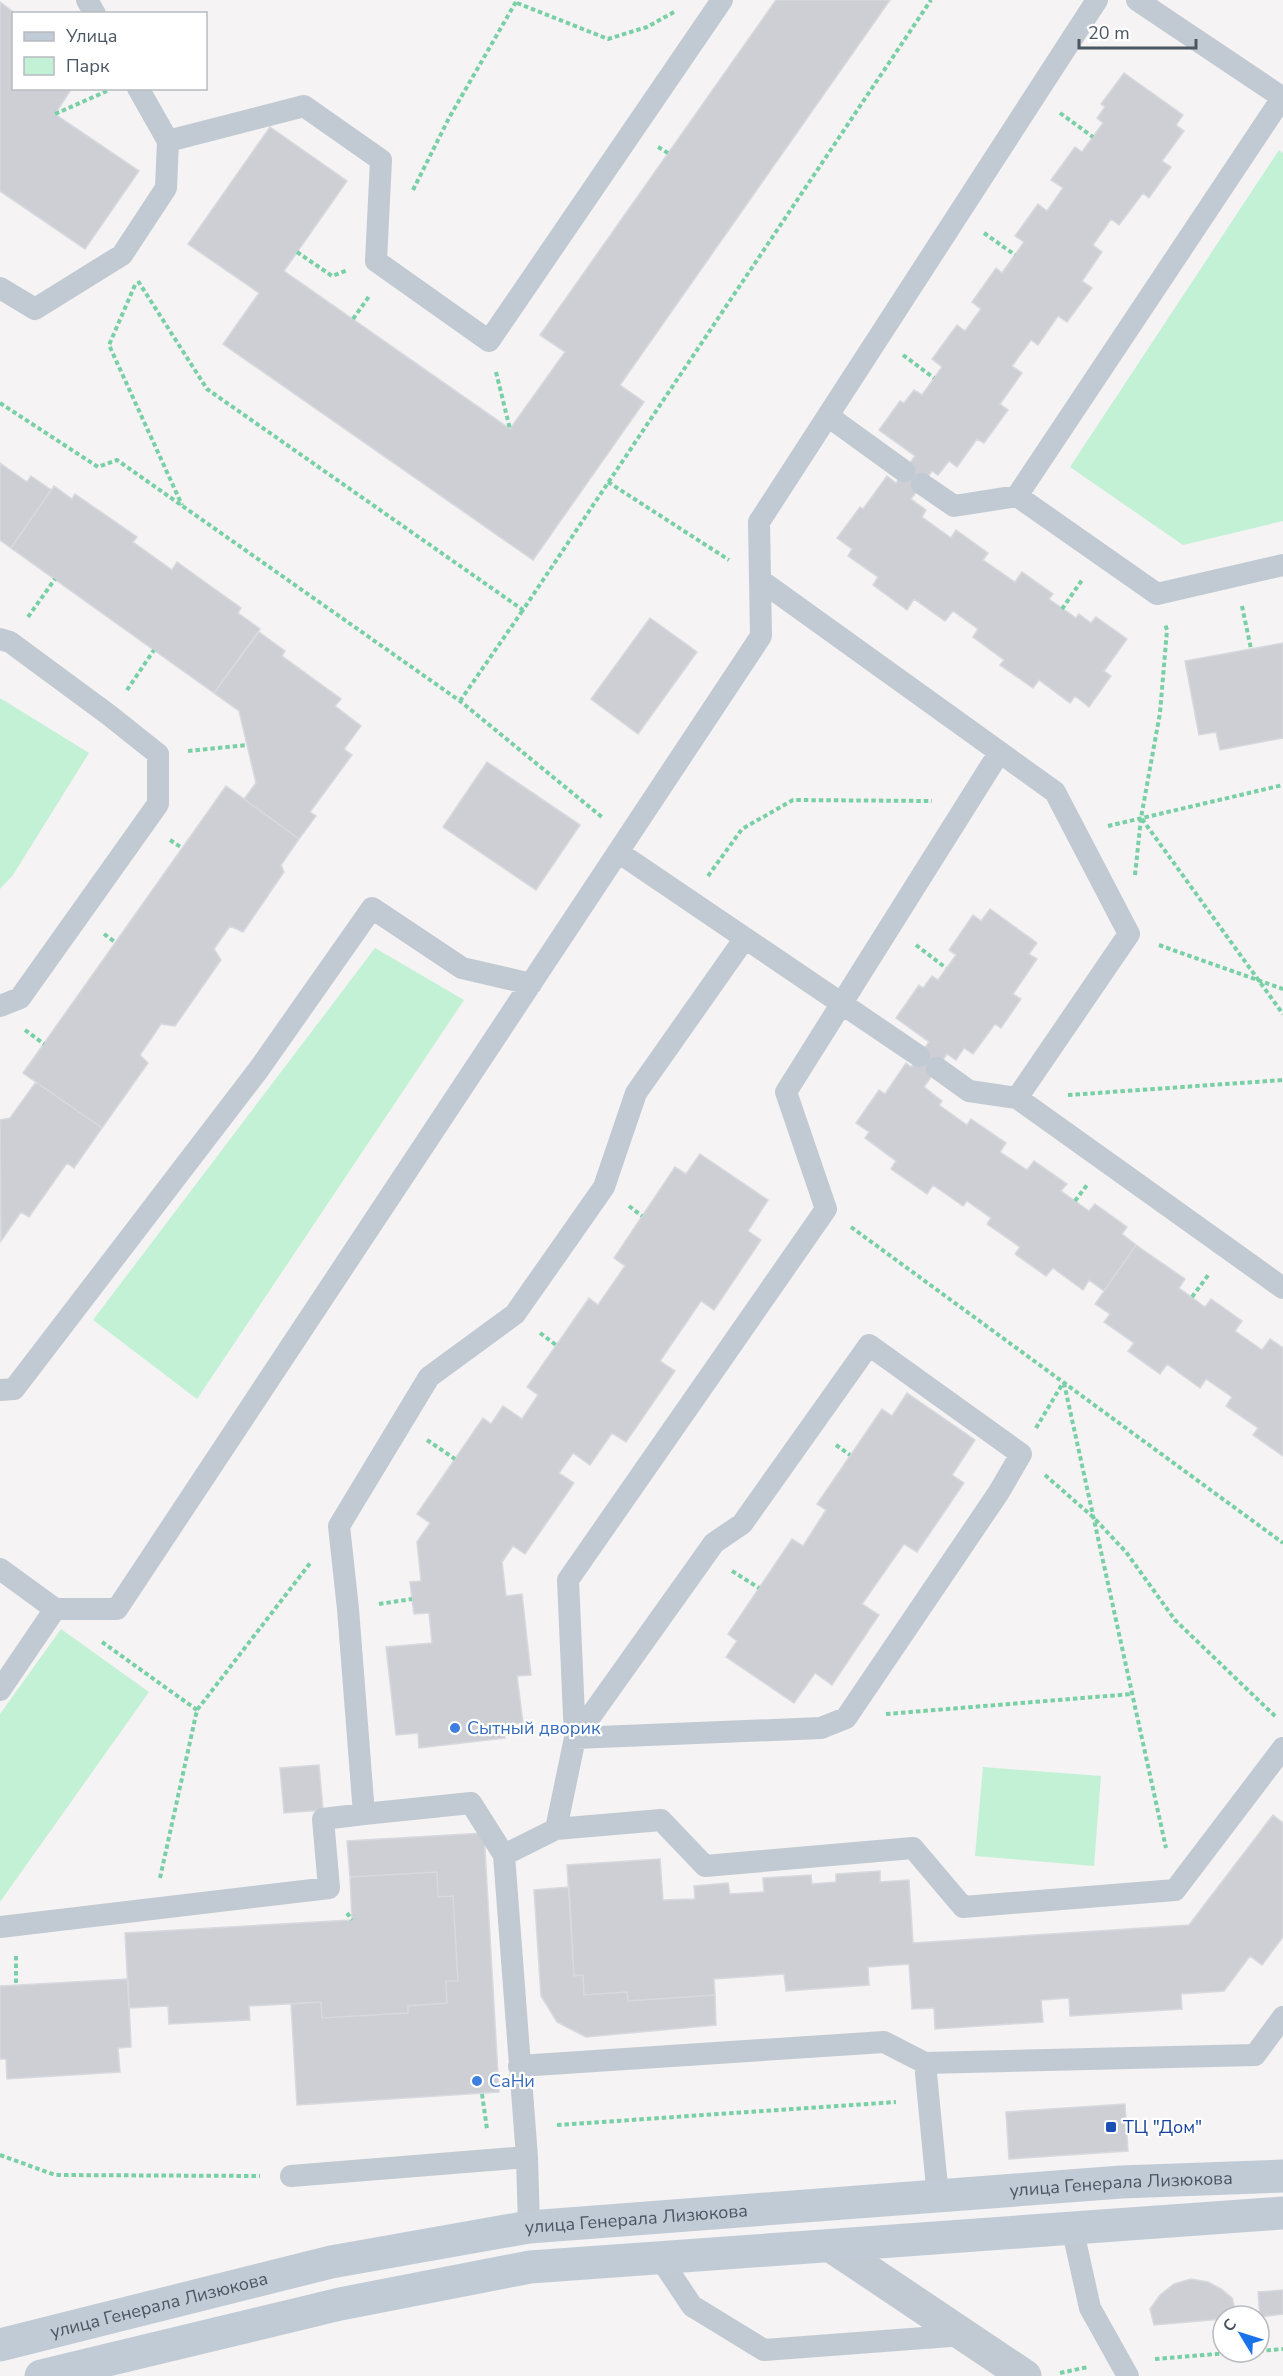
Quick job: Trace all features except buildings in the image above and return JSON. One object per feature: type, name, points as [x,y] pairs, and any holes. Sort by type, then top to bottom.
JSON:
[{"type":"main road","name":"улица Генерала Лизюкова","points":[[0,2345],[331,2262],[529,2227],[938,2198],[1121,2182],[1283,2176]]},
{"type":"main road","name":"улица Генерала Лизюкова","points":[[41,2376],[340,2304],[530,2267],[1283,2213]]},
{"type":"street","points":[[831,2246],[1025,2376]]},
{"type":"lane","points":[[168,141],[304,106],[381,160],[376,261],[489,341],[723,0]]},
{"type":"lane","points":[[0,1569],[55,1609],[117,1609],[761,636],[759,522],[1097,0]]},
{"type":"lane","points":[[1017,496],[1282,98],[1137,0]]},
{"type":"lane","points":[[0,288],[35,309],[122,255],[166,188],[168,141],[139,90]]},
{"type":"lane","points":[[828,416],[954,506],[1017,496],[1157,594],[1283,565]]},
{"type":"lane","points":[[760,580],[1054,792],[1129,934],[1017,1098]]},
{"type":"lane","points":[[0,1006],[20,998],[158,804],[158,754],[109,715],[5,640]]},
{"type":"lane","points":[[556,1829],[575,1738],[568,1580],[826,1209],[786,1092],[999,753]]},
{"type":"lane","points":[[622,845],[690,901],[969,1091],[1017,1098],[1283,1288]]},
{"type":"lane","points":[[0,1390],[14,1389],[259,1069],[372,908],[462,968],[531,984]]},
{"type":"lane","points":[[364,1814],[339,1526],[429,1377],[515,1314],[604,1187],[636,1093],[745,938]]},
{"type":"lane","points":[[869,1345],[1021,1454],[999,1492],[846,1718],[821,1728],[575,1738],[714,1543],[742,1524],[869,1345]]},
{"type":"lane","points":[[0,1690],[55,1609]]},
{"type":"lane","points":[[504,1855],[556,1829],[661,1820],[705,1866],[913,1848],[963,1907],[1175,1890],[1283,1748]]},
{"type":"lane","points":[[0,1927],[329,1888],[323,1819],[471,1803],[504,1855],[529,2227]]},
{"type":"lane","points":[[519,2066],[884,2042],[925,2063],[1255,2055],[1283,2017]]},
{"type":"lane","points":[[925,2063],[938,2198]]},
{"type":"lane","points":[[291,2176],[526,2157]]},
{"type":"lane","points":[[1072,2227],[1090,2308],[1124,2369]]},
{"type":"lane","points":[[660,2258],[692,2306],[764,2349],[964,2335]]},
{"type":"path","points":[[460,701],[931,0]]},
{"type":"path","points":[[413,190],[449,118],[517,2],[608,39],[647,27],[676,11]]},
{"type":"path","points":[[55,114],[109,90]]},
{"type":"path","points":[[1035,95],[1094,137]]},
{"type":"path","points":[[958,214],[1015,255]]},
{"type":"path","points":[[297,252],[332,276],[376,261]]},
{"type":"path","points":[[183,506],[109,345],[138,279],[207,389],[523,610]]},
{"type":"path","points":[[489,341],[510,429]]},
{"type":"path","points":[[0,403],[98,467],[117,460],[460,701],[622,845]]},
{"type":"path","points":[[608,482],[760,580]]},
{"type":"path","points":[[1236,576],[1251,649]]},
{"type":"path","points":[[5,640],[55,579]]},
{"type":"path","points":[[1135,876],[1142,818],[1160,713],[1167,630],[1157,594]]},
{"type":"path","points":[[109,715],[154,650]]},
{"type":"path","points":[[158,754],[247,745]]},
{"type":"path","points":[[1076,834],[1283,785]]},
{"type":"path","points":[[690,901],[742,830],[793,800],[969,801]]},
{"type":"path","points":[[1142,818],[1283,1014]]},
{"type":"path","points":[[891,925],[946,968]]},
{"type":"path","points":[[1129,934],[1283,988]]},
{"type":"path","points":[[1017,1098],[1283,1080]]},
{"type":"path","points":[[826,1209],[1283,1543]]},
{"type":"path","points":[[1064,1383],[1021,1454],[1093,1517],[1126,1552],[1175,1620],[1283,1724]]},
{"type":"path","points":[[1064,1383],[1175,1890]]},
{"type":"path","points":[[153,1909],[197,1710],[339,1526]]},
{"type":"path","points":[[55,1609],[197,1710]]},
{"type":"path","points":[[846,1718],[1132,1694]]},
{"type":"path","points":[[482,2094],[488,2130],[928,2100]]},
{"type":"path","points":[[0,2155],[55,2175],[291,2176]]},
{"type":"path","points":[[1058,2374],[1124,2369],[1211,2356]]},
{"type":"green space","points":[[1279,150],[1283,153],[1283,521],[1183,545],[1070,467]]},
{"type":"green space","points":[[0,698],[89,753],[13,875],[0,889]]},
{"type":"green space","points":[[375,948],[464,1000],[197,1399],[93,1320]]},
{"type":"green space","points":[[61,1629],[149,1692],[0,1902],[0,1714]]},
{"type":"green space","points":[[983,1767],[1101,1776],[1094,1866],[975,1856]]},
{"type":"place","name":"Сытный дворик","points":[[455,1728]]},
{"type":"place","name":"СаНи","points":[[477,2081]]},
{"type":"place","name":"ТЦ \"Дом\"","points":[[1111,2127]]}]
